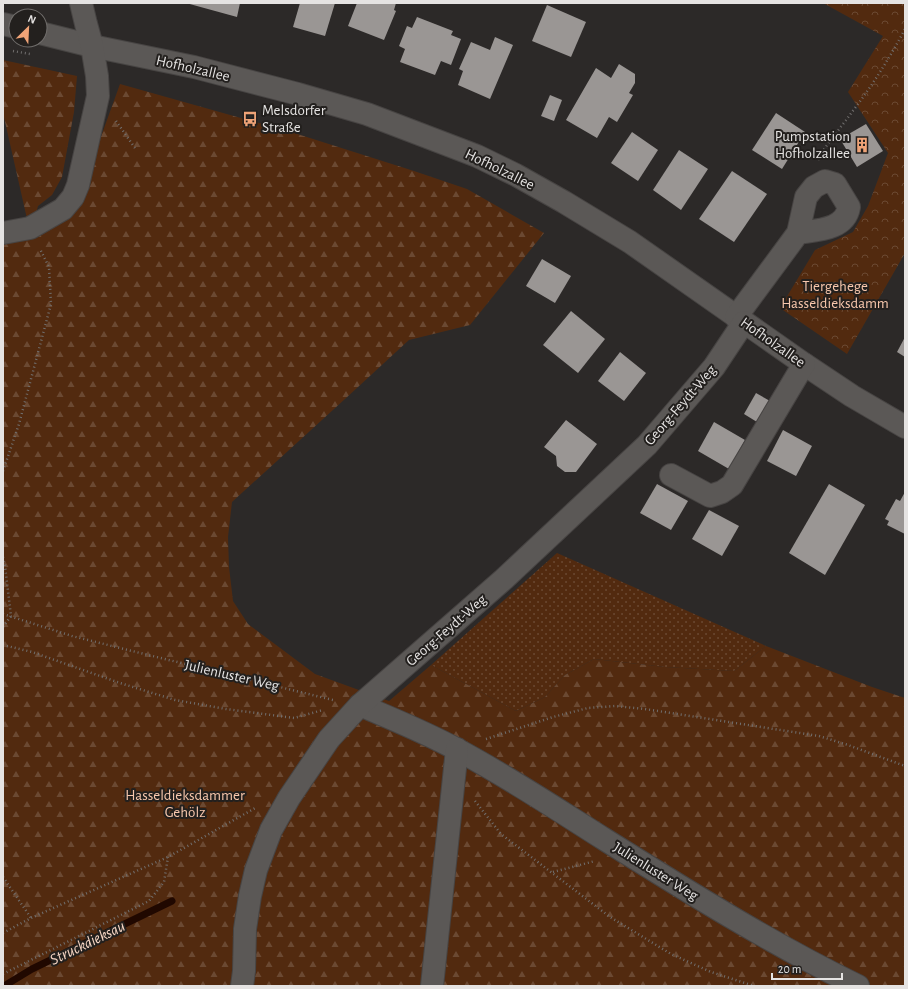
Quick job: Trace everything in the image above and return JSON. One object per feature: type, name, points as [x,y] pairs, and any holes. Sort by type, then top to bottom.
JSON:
[{"type":"street","points":[[3,233],[30,228],[63,209],[73,197],[78,186],[98,96],[97,76],[92,46],[81,3]]},
{"type":"street","name":"Hofholzallee","points":[[48,35],[92,46],[194,67],[352,109],[477,156],[516,174],[630,242],[804,364],[852,396],[905,427]]},
{"type":"street","points":[[825,181],[835,184],[849,207],[848,215],[839,223],[825,229],[798,233],[806,197],[814,187],[825,181]]},
{"type":"street","name":"Georg-Feydt-Weg","points":[[242,986],[244,971],[245,929],[250,896],[256,870],[270,830],[289,798],[329,739],[360,705],[504,579],[647,445],[714,367],[740,319],[798,233]]},
{"type":"street","points":[[671,475],[710,496],[722,492],[732,485],[804,364]]},
{"type":"street","name":"Julienluster Weg","points":[[360,705],[457,749],[550,805],[706,903],[852,985]]},
{"type":"street","points":[[432,986],[457,749]]},
{"type":"path","points":[[814,187],[813,170],[822,151],[853,112],[885,66],[905,30]]},
{"type":"path","points":[[3,471],[19,424],[51,304],[49,267],[30,228]]},
{"type":"path","points":[[3,557],[11,616],[3,627]]},
{"type":"path","name":"Julienluster Weg","points":[[3,614],[72,636],[132,652],[360,705]]},
{"type":"path","points":[[3,645],[32,652],[175,700],[226,709],[294,718],[324,710]]},
{"type":"path","points":[[457,749],[553,717],[588,708],[615,706],[645,709],[819,736],[905,766]]},
{"type":"path","points":[[454,776],[501,834],[553,872],[610,917],[671,954],[712,972],[754,986]]},
{"type":"path","points":[[3,933],[31,918],[168,857],[255,807],[289,798]]},
{"type":"path","points":[[553,872],[626,853]]},
{"type":"path","points":[[3,974],[149,901],[164,882],[168,857]]},
{"type":"path","points":[[3,877],[31,918]]},
{"type":"green space","name":"Tiergehege Hasseldieksdamm","points":[[823,3],[905,3],[905,253],[847,354],[780,308],[815,250],[853,232],[868,206],[888,153],[848,92],[883,36]]},
{"type":"green space","name":"Hasseldieksdammer Gehölz","points":[[3,60],[77,76],[74,112],[62,177],[52,195],[38,206],[31,232],[82,189],[120,84],[291,132],[467,189],[544,233],[470,325],[409,340],[232,502],[228,537],[229,567],[233,601],[248,624],[315,674],[389,701],[431,665],[516,711],[545,697],[565,675],[594,659],[665,667],[734,671],[766,646],[872,687],[905,698],[905,986],[3,986],[3,239],[30,232],[3,113]]},
{"type":"green space","points":[[557,553],[766,646],[734,671],[665,667],[594,659],[565,675],[545,697],[516,711],[431,665]]},
{"type":"building","points":[[186,3],[240,3],[237,17]]},
{"type":"building","points":[[300,3],[335,3],[325,36],[293,27]]},
{"type":"building","points":[[357,3],[396,3],[394,10],[396,11],[384,40],[348,26]]},
{"type":"building","points":[[547,5],[586,22],[571,57],[532,41]]},
{"type":"building","points":[[417,17],[453,31],[451,35],[461,39],[451,65],[441,61],[435,75],[400,62],[405,49],[399,46],[407,26],[412,28]]},
{"type":"building","points":[[495,37],[513,45],[490,99],[458,85],[463,71],[459,69],[471,42],[490,50]]},
{"type":"building","points":[[619,64],[635,74],[635,83],[629,93],[633,95],[617,122],[609,117],[597,138],[566,120],[596,68],[611,78]]},
{"type":"building","points":[[550,95],[562,100],[554,121],[541,116]]},
{"type":"building","points":[[776,113],[805,132],[782,169],[752,150]]},
{"type":"building","name":"Pumpstation Hofholzallee","points":[[866,124],[883,151],[857,167],[840,139]]},
{"type":"building","points":[[632,132],[658,150],[638,181],[611,163]]},
{"type":"building","points":[[679,150],[708,169],[681,210],[653,190]]},
{"type":"building","points":[[732,171],[767,194],[734,242],[699,219]]},
{"type":"building","points":[[542,259],[571,276],[555,303],[526,286]]},
{"type":"building","points":[[571,311],[605,339],[578,373],[543,345]]},
{"type":"building","points":[[905,337],[905,357],[897,352]]},
{"type":"building","points":[[620,352],[646,373],[624,401],[598,381]]},
{"type":"building","points":[[756,393],[770,401],[757,422],[744,414]]},
{"type":"building","points":[[566,420],[597,444],[576,472],[565,472],[557,466],[556,456],[544,447]]},
{"type":"building","points":[[714,422],[745,440],[729,469],[698,451]]},
{"type":"building","points":[[783,430],[812,446],[796,476],[767,461]]},
{"type":"building","points":[[657,484],[688,501],[671,530],[640,513]]},
{"type":"building","points":[[829,484],[865,505],[825,575],[789,553]]},
{"type":"building","points":[[905,492],[905,534],[887,525],[889,521],[885,519],[896,499],[900,501]]},
{"type":"building","points":[[709,510],[739,526],[722,556],[692,539]]},
{"type":"waterway","name":"Struckdieksau","points":[[4,986],[32,969],[172,901]]},
{"type":"place","name":"Melsdorfer Straße","points":[[250,119]]},
{"type":"place","name":"Pumpstation Hofholzallee","points":[[862,145]]}]
